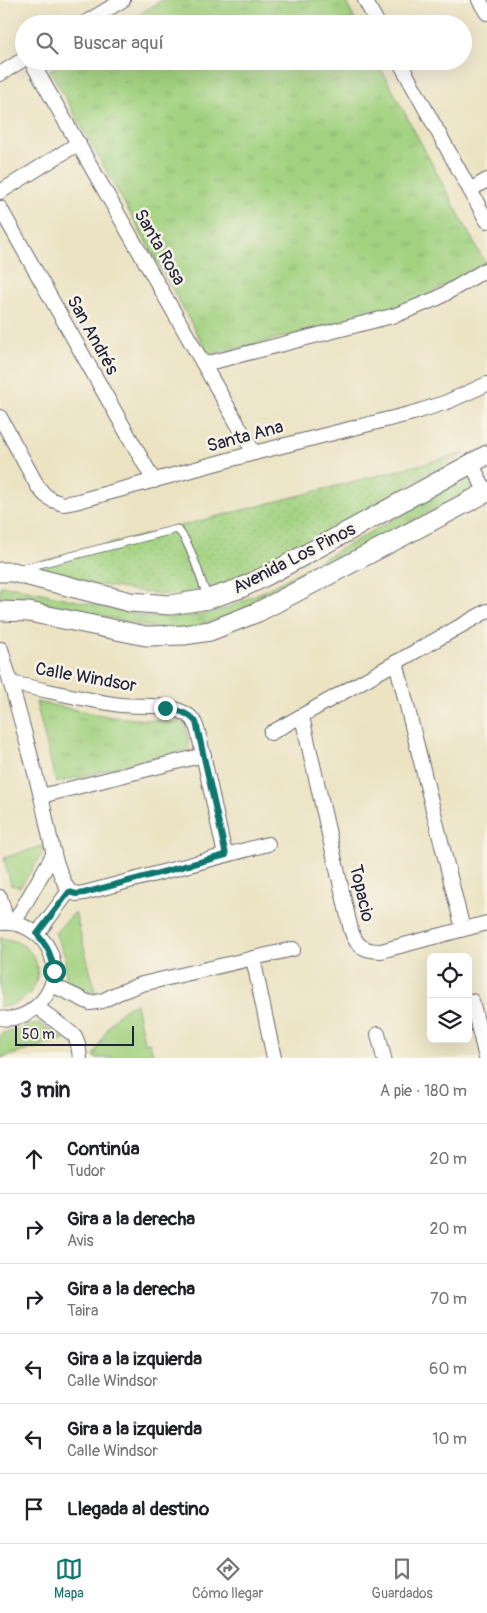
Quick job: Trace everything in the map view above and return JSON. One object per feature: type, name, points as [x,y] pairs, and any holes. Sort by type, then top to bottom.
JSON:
[{"type":"street","points":[[98,15],[123,0]]},
{"type":"street","points":[[365,0],[373,15]]},
{"type":"street","points":[[479,0],[487,13]]},
{"type":"street","points":[[0,74],[15,65]]},
{"type":"street","name":"Santa Rosa","points":[[36,70],[254,453]]},
{"type":"street","points":[[404,70],[487,221]]},
{"type":"street","points":[[0,192],[79,143]]},
{"type":"street","points":[[470,190],[487,180]]},
{"type":"street","name":"San Andrés","points":[[0,208],[154,481]]},
{"type":"street","points":[[205,364],[396,315],[438,298],[487,269]]},
{"type":"street","name":"Santa Ana","points":[[0,417],[27,467],[45,495],[63,504],[413,413],[447,402],[487,384]]},
{"type":"street","points":[[479,459],[487,493]]},
{"type":"street","name":"Avenida Los Pinos","points":[[6,572],[130,602],[170,605],[208,599],[241,588],[268,575],[479,459]]},
{"type":"street","name":"Avenida Los Pinos","points":[[0,611],[29,612],[146,636],[184,635],[210,631],[258,612],[487,493]]},
{"type":"street","points":[[271,733],[487,611]]},
{"type":"street","points":[[1,649],[41,796],[59,872],[69,892],[76,894],[84,893],[268,844]]},
{"type":"street","points":[[396,662],[463,929]]},
{"type":"street","name":"Calle Windsor","points":[[10,683],[121,705],[180,710],[190,716],[196,722],[226,855]]},
{"type":"street","name":"Topacio","points":[[302,717],[351,930],[358,945],[370,951],[380,951],[487,923]]},
{"type":"street","points":[[41,796],[204,755]]},
{"type":"street","points":[[7,922],[54,853]]},
{"type":"street","points":[[37,934],[69,892]]},
{"type":"street","points":[[0,897],[7,922]]},
{"type":"street","points":[[0,1018],[22,1016],[37,1007],[52,985],[54,971],[52,957],[46,944],[37,934],[26,927],[7,922]]},
{"type":"street","points":[[52,985],[90,1002],[102,1001],[154,981],[293,950]]},
{"type":"street","points":[[253,958],[274,1058]]},
{"type":"street","points":[[472,1000],[486,1058]]},
{"type":"street","points":[[37,1007],[74,1036],[78,1044],[80,1058]]},
{"type":"street","points":[[378,1034],[384,1058]]},
{"type":"lane","points":[[6,572],[177,529],[188,545],[208,599]]},
{"type":"green space","points":[[162,0],[345,0],[352,15],[138,15]]},
{"type":"green space","points":[[50,70],[382,70],[485,263],[404,308],[209,355]]},
{"type":"green space","points":[[465,453],[263,568],[215,589],[170,595],[143,592],[96,584],[41,571],[32,564]]},
{"type":"green space","points":[[469,477],[474,487],[278,597],[190,629],[150,627],[39,602],[0,598],[0,586],[14,587],[150,617],[194,616],[226,609],[276,585]]},
{"type":"green space","points":[[36,702],[112,717],[186,723],[189,749],[56,783]]},
{"type":"green space","points":[[42,846],[42,855],[20,887],[11,885],[4,858]]},
{"type":"green space","points":[[75,912],[96,994],[66,981],[65,956],[55,933]]},
{"type":"green space","points":[[0,938],[16,942],[28,950],[35,960],[38,972],[35,984],[28,995],[16,1003],[0,1007]]},
{"type":"green space","points":[[136,1004],[144,1042],[150,1043],[154,1058],[95,1058],[94,1055],[110,1024],[122,1011]]},
{"type":"green space","points":[[40,1023],[65,1040],[0,1058],[0,1034]]},
{"type":"route","points":[[54,971],[52,957],[46,944],[37,934],[69,892],[76,894],[84,893],[226,855],[196,722],[180,710],[165,708]]}]
